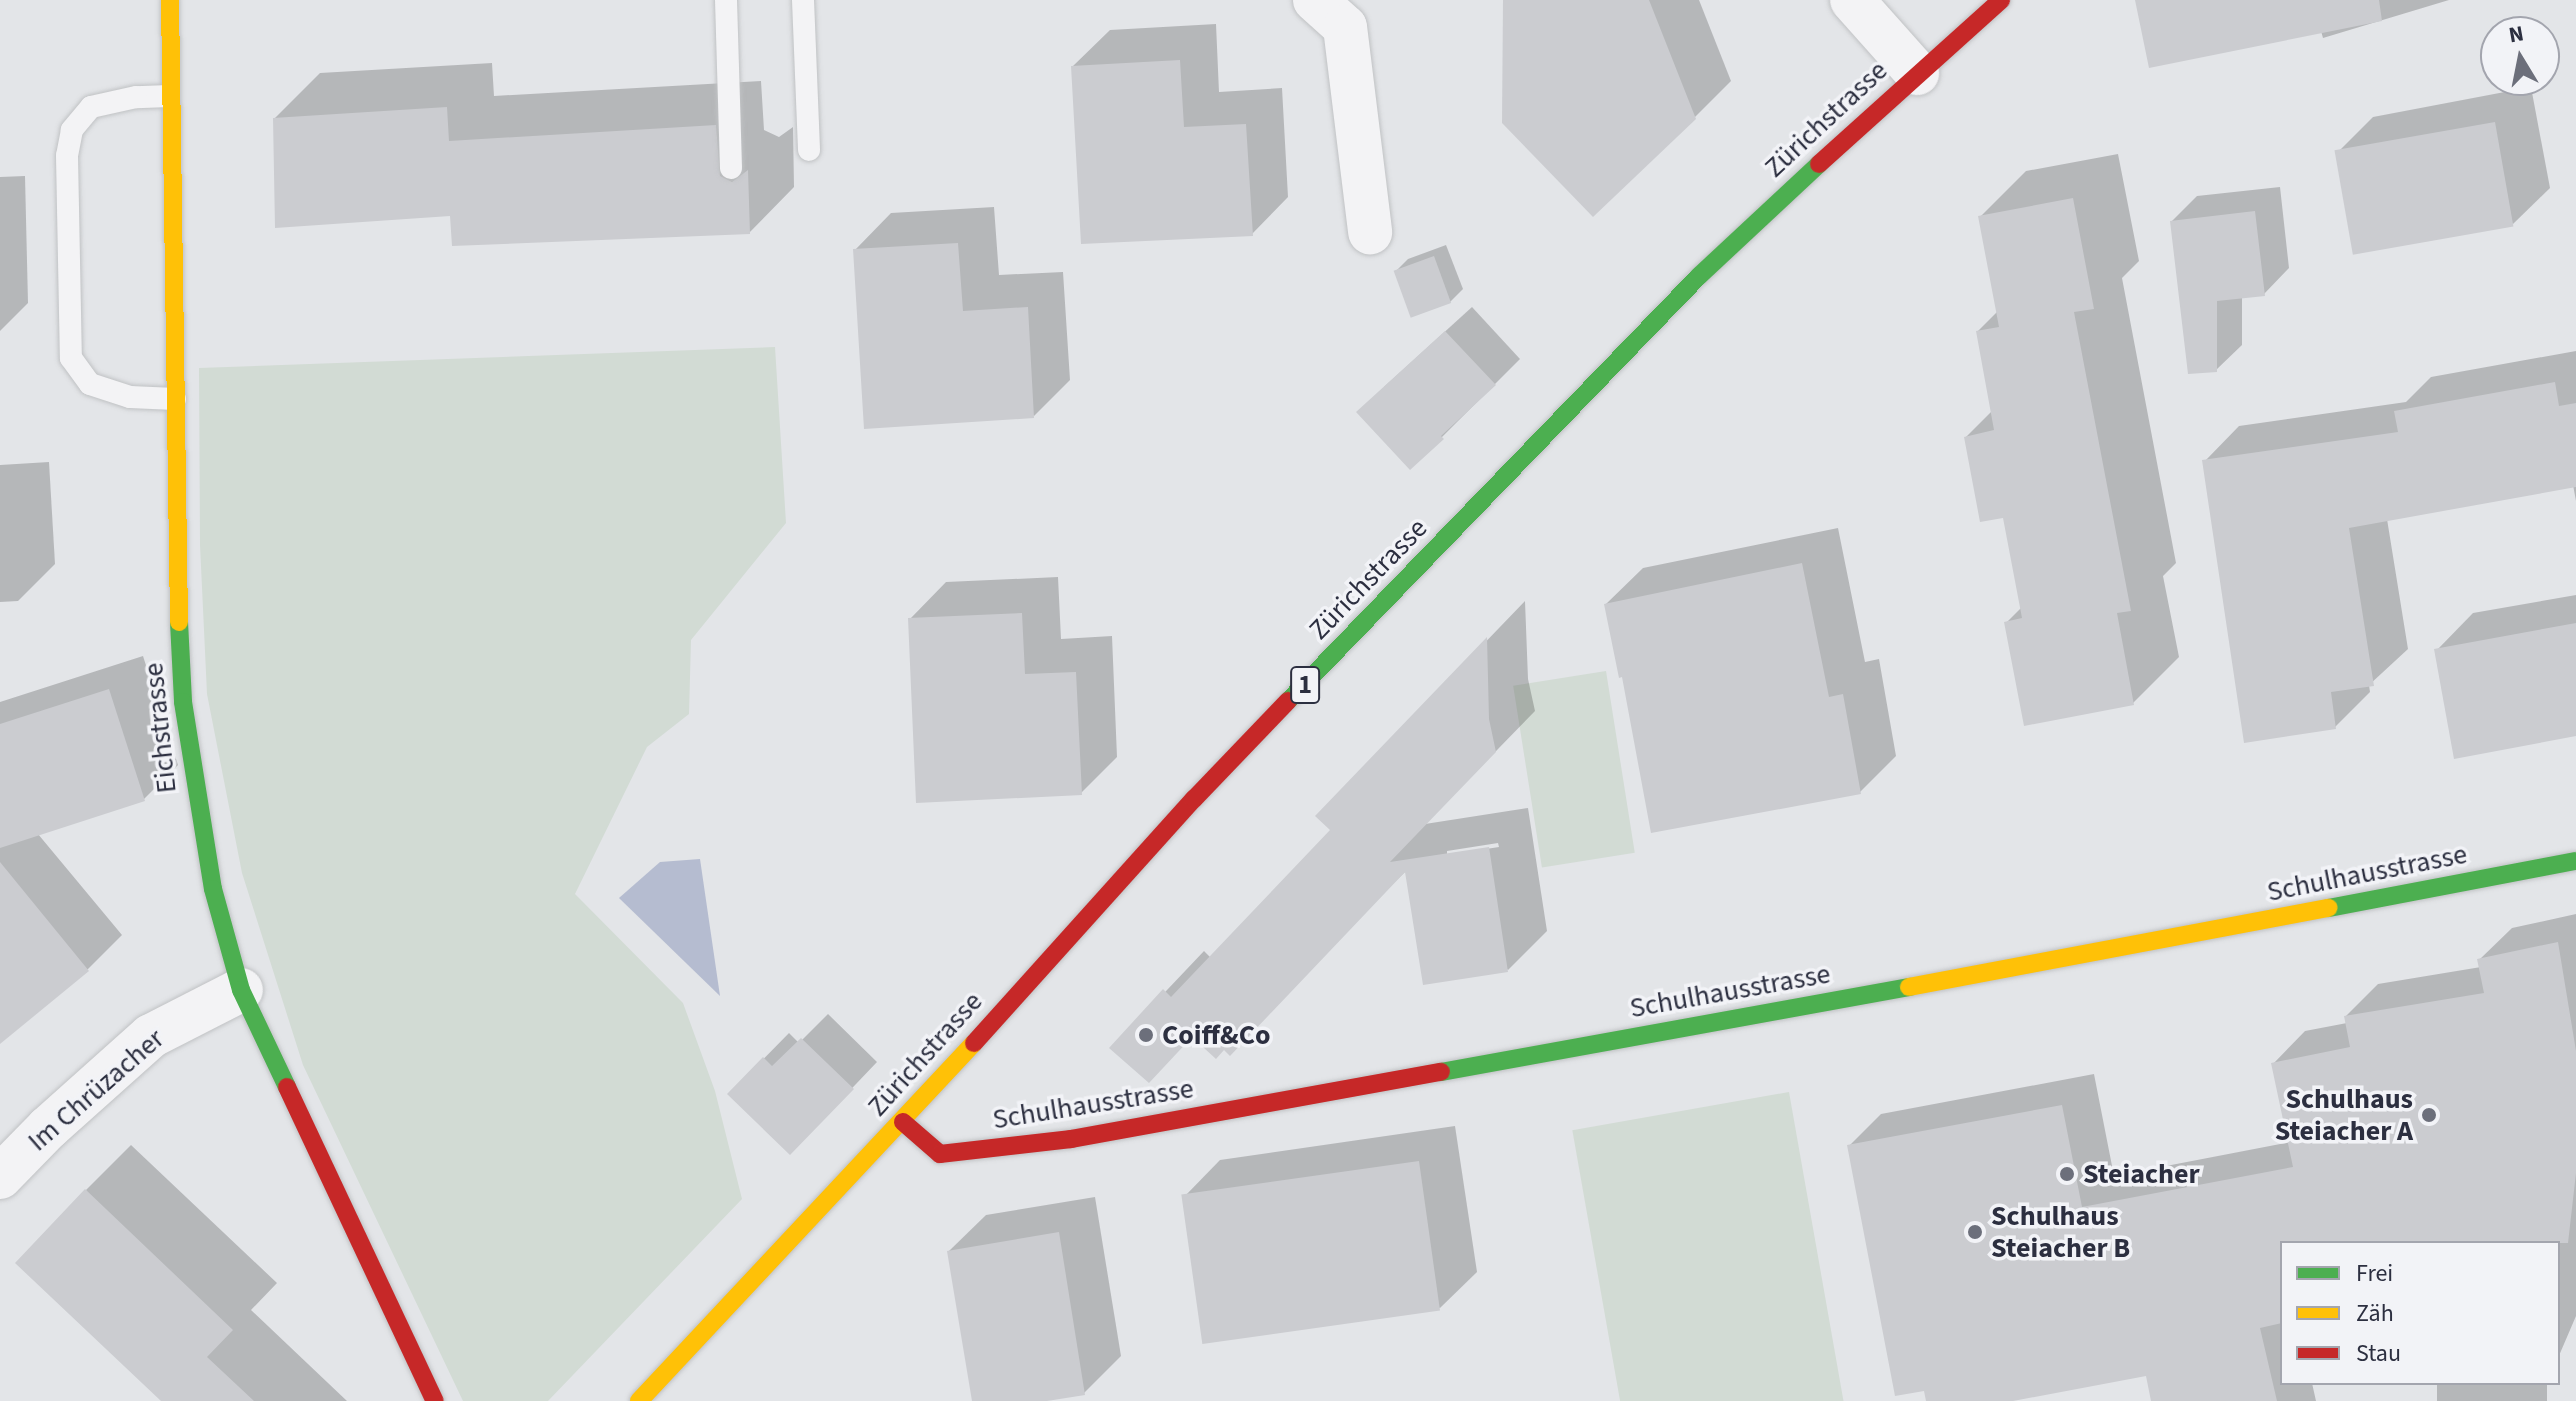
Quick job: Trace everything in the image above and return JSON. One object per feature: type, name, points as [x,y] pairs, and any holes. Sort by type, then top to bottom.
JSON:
[{"type":"street","name":"Eichstrasse","points":[[170,0],[177,593],[183,702],[213,889],[241,990],[435,1401]]},
{"type":"street","points":[[1315,0],[1345,27],[1370,232]]},
{"type":"street","points":[[1852,0],[1917,73]]},
{"type":"street","name":"Zürichstrasse","points":[[639,1401],[903,1122],[1194,799],[1699,276],[1917,73],[2001,0]]},
{"type":"street","name":"Schulhausstrasse","points":[[903,1122],[940,1154],[1071,1139],[2077,957],[2576,861]]},
{"type":"street","name":"Im Chrüzacher","points":[[0,1177],[48,1128],[151,1036],[241,990]]},
{"type":"lane","points":[[726,0],[731,168]]},
{"type":"lane","points":[[803,0],[809,150]]},
{"type":"lane","points":[[169,96],[136,97],[91,107],[72,130],[67,156],[71,358],[90,384],[130,397],[175,399]]},
{"type":"shaded area","points":[[775,347],[786,523],[691,640],[689,714],[647,747],[575,894],[683,1003],[715,1091],[742,1199],[548,1401],[463,1401],[303,1065],[242,873],[207,694],[200,545],[199,368]]},
{"type":"shaded area","points":[[1606,671],[1635,853],[1542,867],[1513,686]]},
{"type":"shaded area","points":[[1789,1092],[1843,1401],[1620,1401],[1572,1130]]},
{"type":"water","points":[[700,859],[720,996],[619,898],[660,862]]},
{"type":"building","points":[[1503,0],[1649,0],[1696,119],[1593,217],[1502,123]]},
{"type":"building","points":[[2135,0],[2379,0],[2382,21],[2149,68]]},
{"type":"building","points":[[1180,60],[1184,127],[1246,124],[1253,236],[1081,244],[1071,66]]},
{"type":"building","points":[[447,107],[449,141],[716,125],[720,176],[732,182],[748,170],[750,234],[452,246],[450,216],[275,228],[273,118]]},
{"type":"building","points":[[2495,122],[2513,226],[2353,255],[2334,150]]},
{"type":"building","points":[[2073,198],[2094,309],[2074,312],[2131,611],[2117,613],[2134,705],[2024,726],[2004,622],[2022,618],[2003,518],[1980,522],[1964,437],[1994,430],[1976,331],[1999,327],[1978,216]]},
{"type":"building","points":[[2255,211],[2265,296],[2217,301],[2217,372],[2188,374],[2170,221]]},
{"type":"building","points":[[958,243],[963,311],[1028,307],[1034,418],[864,429],[853,249]]},
{"type":"building","points":[[1434,256],[1451,303],[1411,318],[1394,271]]},
{"type":"building","points":[[1445,331],[1496,385],[1410,470],[1356,412]]},
{"type":"building","points":[[2555,382],[2559,406],[2576,403],[2576,487],[2349,528],[2374,686],[2331,692],[2336,729],[2244,743],[2202,460],[2398,432],[2394,411]]},
{"type":"building","points":[[1802,563],[1829,697],[1843,694],[1861,794],[1651,833],[1622,677],[1619,678],[1604,604]]},
{"type":"building","points":[[1022,613],[1025,674],[1076,672],[1082,795],[916,803],[908,618]]},
{"type":"building","points":[[2576,623],[2576,736],[2454,759],[2434,649]]},
{"type":"building","points":[[1487,637],[1489,719],[1496,752],[1390,862],[1489,847],[1508,972],[1423,985],[1405,872],[1230,1056],[1224,1050],[1216,1059],[1192,1037],[1149,1083],[1109,1048],[1163,989],[1171,997],[1330,830],[1315,816]]},
{"type":"building","points":[[109,689],[145,801],[0,848],[0,724]]},
{"type":"building","points":[[0,862],[89,971],[0,1044]]},
{"type":"building","points":[[2558,942],[2576,1051],[2576,1173],[2568,1243],[2280,1241],[2280,1323],[2260,1328],[2277,1401],[2151,1401],[2146,1376],[2013,1401],[1926,1401],[1924,1391],[1895,1396],[1847,1145],[2062,1105],[2082,1207],[2293,1167],[2271,1063],[2350,1047],[2344,1016],[2484,993],[2477,959]]},
{"type":"building","points":[[801,1038],[854,1089],[790,1155],[727,1094],[763,1057],[772,1066]]},
{"type":"building","points":[[1419,1161],[1440,1311],[1202,1344],[1181,1194]]},
{"type":"building","points":[[85,1189],[233,1330],[207,1357],[254,1401],[161,1401],[15,1263]]},
{"type":"building","points":[[1059,1232],[1085,1395],[1047,1401],[972,1401],[947,1251]]},
{"type":"traffic: fast","points":[[1288,701],[1699,276],[1819,164]]},
{"type":"traffic: fast","points":[[179,622],[183,702],[213,889],[241,990],[287,1087]]},
{"type":"traffic: fast","points":[[2329,908],[2576,861]]},
{"type":"traffic: fast","points":[[1441,1072],[1909,987]]},
{"type":"traffic: slow","points":[[170,0],[179,622]]},
{"type":"traffic: slow","points":[[1909,987],[2329,908]]},
{"type":"traffic: slow","points":[[639,1401],[974,1043]]},
{"type":"traffic: jam","points":[[1819,164],[2001,0]]},
{"type":"traffic: jam","points":[[974,1043],[1194,799],[1288,701]]},
{"type":"traffic: jam","points":[[903,1122],[940,1154],[1071,1139],[1441,1072]]},
{"type":"traffic: jam","points":[[287,1087],[435,1401]]},
{"type":"place","name":"Coiff&Co","points":[[1146,1035]]},
{"type":"place","name":"Schulhaus Steiacher A","points":[[2429,1115]]},
{"type":"place","name":"Steiacher","points":[[2067,1174]]},
{"type":"place","name":"Schulhaus Steiacher B","points":[[1975,1232]]}]
